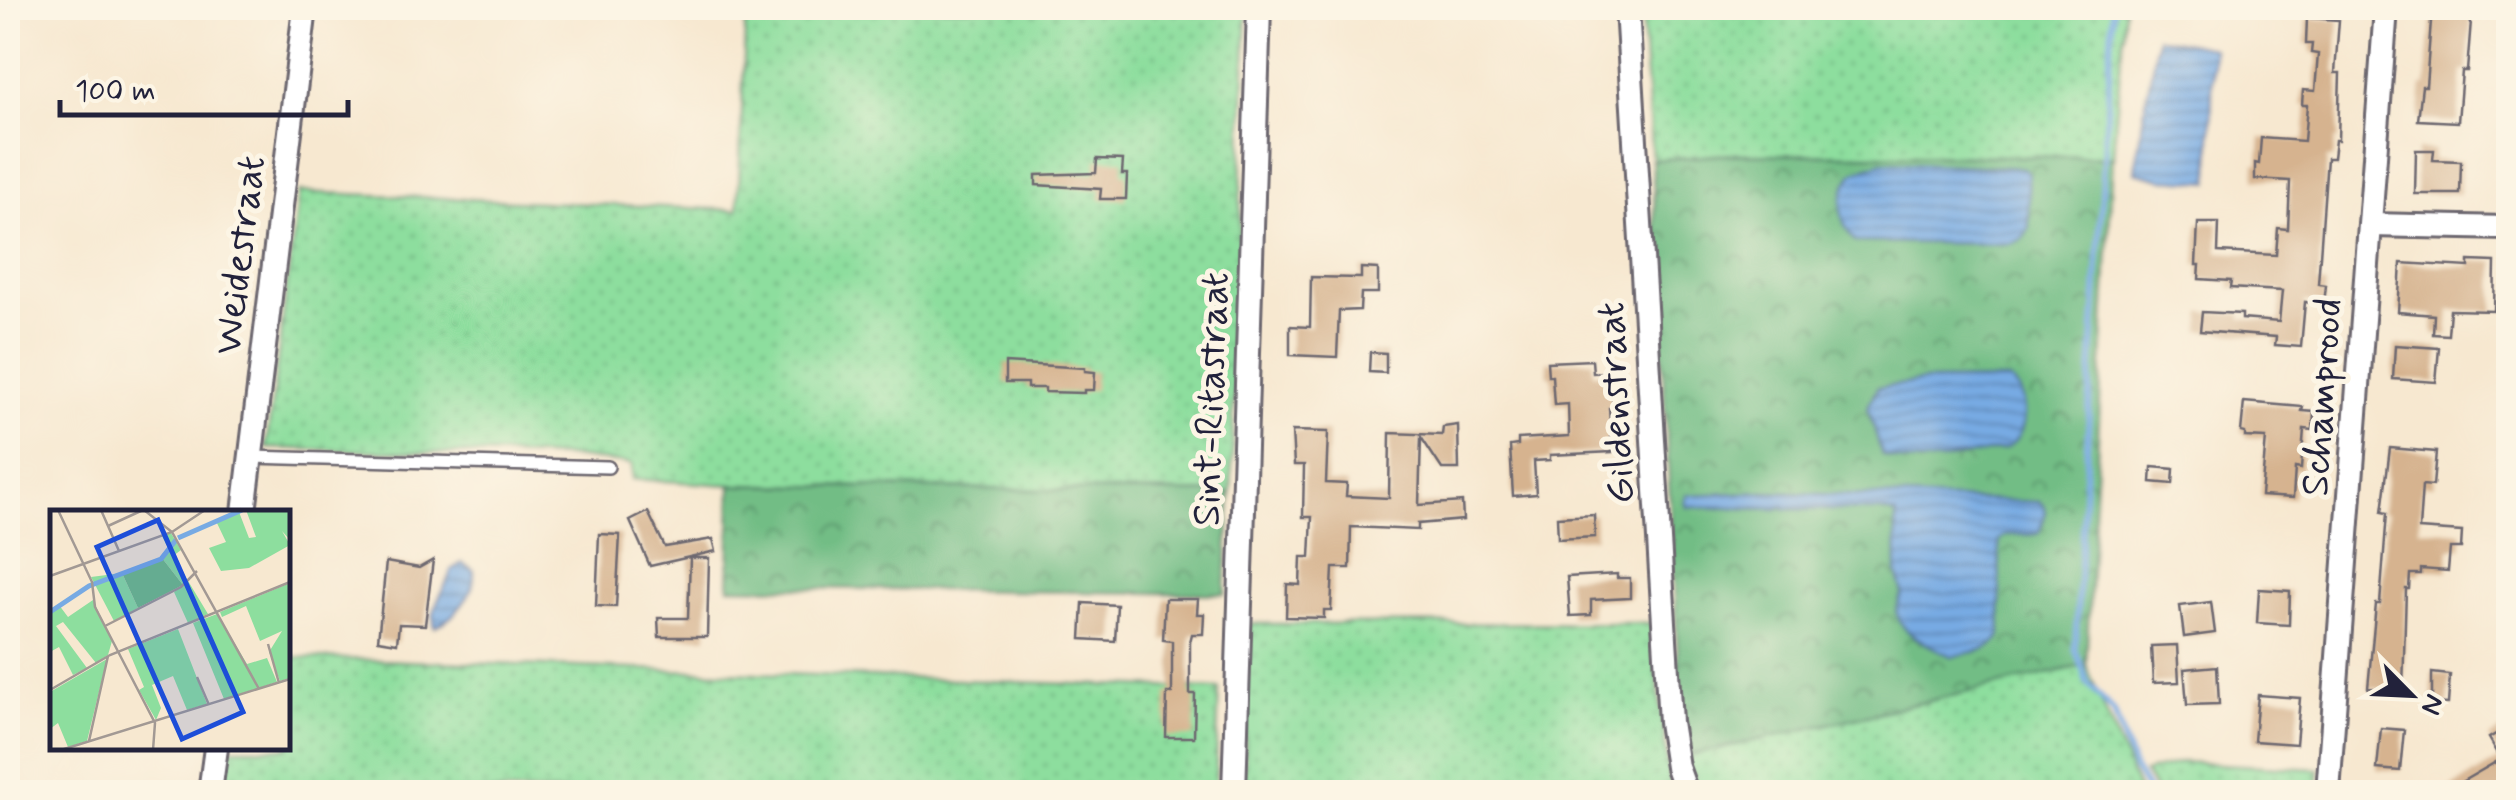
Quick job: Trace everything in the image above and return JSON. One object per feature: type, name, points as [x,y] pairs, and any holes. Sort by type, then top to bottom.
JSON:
[{"type":"street","name":"Weidestraat","points":[[244,510],[306,8]]},
{"type":"street","name":"Sint-Ritastraat","points":[[1234,792],[1259,8]]},
{"type":"street","name":"Gildenstraat","points":[[1627,8],[1670,722],[1677,767],[1686,792]]},
{"type":"street","name":"Schamprood","points":[[2328,792],[2386,8]]},
{"type":"street","points":[[2371,225],[2508,228]]},
{"type":"street","points":[[210,792],[216,750]]},
{"type":"lane","points":[[251,457],[608,467]]},
{"type":"green space","points":[[746,8],[1247,8],[1231,493],[731,485],[632,479],[632,464],[571,457],[266,448],[299,192],[738,210]]},
{"type":"green space","points":[[1641,8],[2125,8],[2113,157],[1732,154],[1652,160]]},
{"type":"green space","points":[[1732,154],[2113,157],[2086,665],[1683,757],[1652,160]]},
{"type":"green space","points":[[731,485],[1231,493],[1225,594],[729,587]]},
{"type":"green space","points":[[1651,623],[1669,779],[1676,792],[1244,792],[1248,624]]},
{"type":"green space","points":[[290,657],[1219,689],[1215,792],[219,792],[225,750],[290,750]]},
{"type":"green space","points":[[2086,665],[2139,792],[1696,792],[1683,757]]},
{"type":"green space","points":[[2181,762],[2319,769],[2317,792],[2156,792],[2144,773]]},
{"type":"water","points":[[2157,37],[2213,48],[2210,182],[2161,179],[2135,172]]},
{"type":"water","points":[[1882,162],[2024,168],[2028,173],[2029,227],[2022,239],[2009,244],[1855,242],[1842,217],[1844,190],[1853,173]]},
{"type":"water","points":[[2008,380],[2021,395],[2024,415],[2019,435],[2005,449],[1911,462],[1882,455],[1868,407],[1877,388],[1926,381]]},
{"type":"water","points":[[1765,492],[2039,502],[2046,512],[2039,533],[2008,535],[1999,540],[2001,635],[1986,648],[1952,657],[1910,633],[1898,616],[1903,594],[1897,572],[1896,515],[1784,506],[1687,507],[1685,501],[1687,495]]},
{"type":"water","points":[[462,563],[474,571],[468,597],[456,612],[435,627],[439,598],[451,570]]},
{"type":"building","points":[[2432,8],[2472,8],[2458,122],[2418,120],[2422,86],[2426,86]]},
{"type":"building","points":[[2307,18],[2339,20],[2335,73],[2340,73],[2338,140],[2333,158],[2327,158],[2318,284],[2326,285],[2324,304],[2305,302],[2301,347],[2275,345],[2276,337],[2200,331],[2202,312],[2242,314],[2242,319],[2279,322],[2282,291],[2230,288],[2231,281],[2199,279],[2198,223],[2219,223],[2218,252],[2276,255],[2278,228],[2288,229],[2290,181],[2255,179],[2255,163],[2259,164],[2261,138],[2304,141],[2307,105],[2302,105],[2303,90],[2315,91],[2318,54],[2311,53],[2312,44],[2306,44]]},
{"type":"building","points":[[2416,150],[2434,150],[2433,160],[2461,161],[2460,194],[2415,194]]},
{"type":"building","points":[[1097,159],[1123,160],[1126,199],[1100,199],[1101,189],[1036,185],[1036,175],[1096,173]]},
{"type":"building","points":[[2469,261],[2495,262],[2494,311],[2450,310],[2448,335],[2433,334],[2434,315],[2398,312],[2401,263],[2469,267]]},
{"type":"building","points":[[1361,268],[1378,269],[1378,293],[1361,293],[1360,310],[1339,311],[1337,357],[1290,355],[1290,326],[1310,327],[1311,277],[1361,278]]},
{"type":"building","points":[[2395,345],[2439,348],[2436,382],[2393,379]]},
{"type":"building","points":[[1370,352],[1386,353],[1386,373],[1369,372]]},
{"type":"building","points":[[1592,360],[1593,373],[1611,372],[1612,452],[1550,455],[1550,460],[1534,461],[1536,494],[1513,496],[1510,446],[1518,445],[1518,439],[1569,436],[1568,404],[1554,405],[1547,362]]},
{"type":"building","points":[[1005,363],[1085,368],[1095,372],[1094,390],[1045,392],[1045,388],[1027,388],[1027,383],[1005,383]]},
{"type":"building","points":[[2244,402],[2303,407],[2302,411],[2314,412],[2313,430],[2304,429],[2301,469],[2295,468],[2293,498],[2261,496],[2266,438],[2245,437],[2241,432]]},
{"type":"building","points":[[1458,425],[1459,469],[1442,469],[1421,437],[1419,505],[1462,502],[1463,520],[1418,524],[1418,530],[1351,527],[1350,568],[1333,568],[1331,610],[1324,610],[1324,618],[1286,617],[1287,584],[1300,585],[1301,557],[1310,557],[1312,517],[1303,517],[1304,465],[1294,465],[1292,431],[1328,432],[1326,483],[1347,484],[1346,496],[1389,498],[1390,433],[1442,435],[1443,427]]},
{"type":"building","points":[[2390,448],[2436,452],[2433,486],[2422,485],[2419,529],[2462,532],[2461,548],[2450,548],[2448,571],[2421,569],[2421,574],[2410,574],[2406,589],[2403,690],[2368,688],[2376,604],[2380,604],[2387,513],[2382,512]]},
{"type":"building","points":[[2152,467],[2174,469],[2173,484],[2151,482]]},
{"type":"building","points":[[648,512],[665,547],[713,539],[716,551],[650,566],[630,521]]},
{"type":"building","points":[[1594,515],[1595,537],[1558,539],[1557,517]]},
{"type":"building","points":[[599,534],[620,535],[616,607],[596,606]]},
{"type":"building","points":[[690,558],[709,558],[707,637],[659,637],[658,618],[688,618]]},
{"type":"building","points":[[433,560],[425,625],[399,624],[397,643],[378,640],[386,562],[419,568]]},
{"type":"building","points":[[1617,574],[1617,578],[1630,578],[1630,598],[1591,600],[1591,615],[1570,616],[1567,577]]},
{"type":"building","points":[[2259,589],[2290,591],[2289,625],[2257,623]]},
{"type":"building","points":[[1165,599],[1198,599],[1197,614],[1204,614],[1203,634],[1192,634],[1190,642],[1194,737],[1166,737],[1167,693],[1172,693],[1172,641],[1163,640]]},
{"type":"building","points":[[2211,602],[2215,633],[2184,637],[2180,606]]},
{"type":"building","points":[[1083,603],[1117,605],[1115,641],[1081,639]]},
{"type":"building","points":[[2177,645],[2179,682],[2153,683],[2151,646]]},
{"type":"building","points":[[2217,666],[2219,704],[2187,705],[2184,669]]},
{"type":"building","points":[[2432,673],[2450,675],[2448,704],[2432,703]]},
{"type":"building","points":[[2258,695],[2300,698],[2296,744],[2254,741]]},
{"type":"building","points":[[2508,727],[2508,792],[2444,792],[2501,759],[2489,738]]},
{"type":"building","points":[[2381,728],[2404,730],[2400,771],[2377,769]]},
{"type":"waterway","points":[[2113,8],[2075,648],[2087,682],[2114,712],[2133,767],[2148,792]]}]
